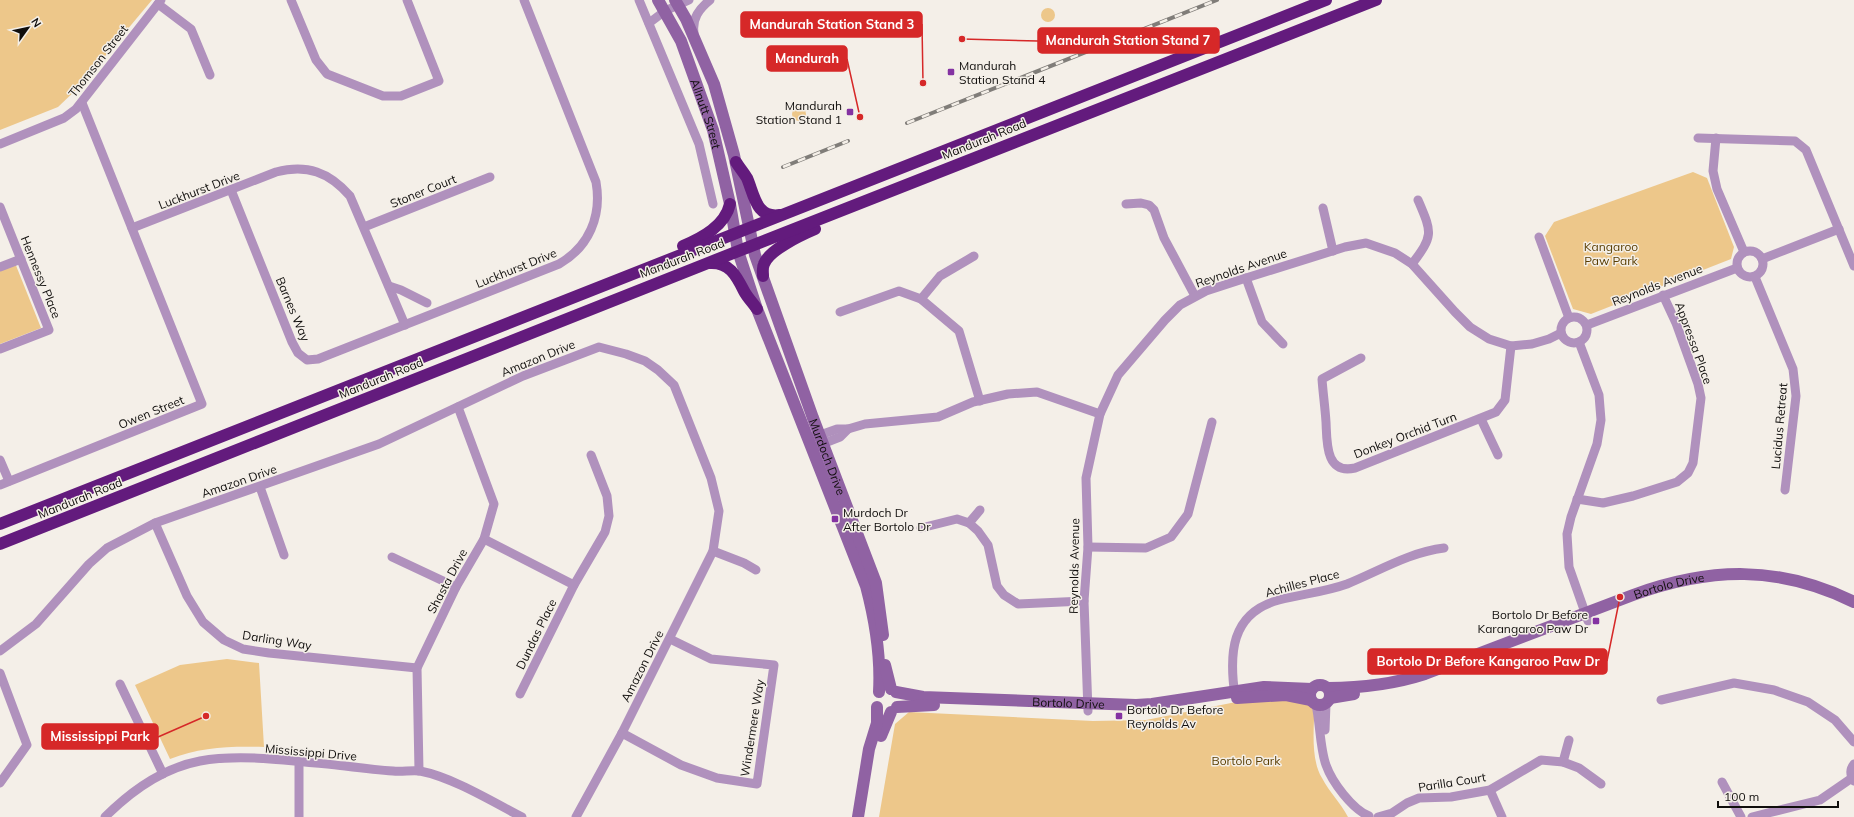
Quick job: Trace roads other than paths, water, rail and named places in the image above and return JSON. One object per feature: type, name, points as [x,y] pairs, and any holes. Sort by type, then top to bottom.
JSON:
[{"type":"highway","name":"Mandurah Road","points":[[0,524],[1326,0]]},
{"type":"highway","name":"Mandurah Road","points":[[0,544],[753,245],[1376,0]]},
{"type":"highway","points":[[736,162],[746,177],[751,193],[760,209],[773,215],[788,212]]},
{"type":"highway","points":[[633,274],[669,252],[696,240],[712,230],[724,219],[730,204]]},
{"type":"highway","points":[[763,276],[764,263],[770,256],[790,242],[818,228],[847,208]]},
{"type":"highway","points":[[708,263],[719,263],[729,268],[738,279],[744,292],[757,309]]},
{"type":"main road","name":"Allnutt Street","points":[[658,0],[684,49],[713,130],[730,204],[735,234]]},
{"type":"main road","name":"Allnutt Street","points":[[679,1],[714,84],[736,162],[749,228]]},
{"type":"main road","name":"Murdoch Drive","points":[[749,228],[753,245],[816,442],[866,586],[876,634],[880,680],[879,692],[875,699],[878,723],[869,749],[858,817]]},
{"type":"main road","name":"Murdoch Drive","points":[[735,234],[738,251],[757,309],[876,583],[881,615],[885,666],[894,691],[899,699],[884,728],[877,750],[866,817]]},
{"type":"main road","name":"Bortolo Drive","points":[[894,691],[923,697],[1147,711],[1235,694],[1321,697],[1390,691],[1421,683],[1586,617],[1664,592],[1697,584],[1734,581],[1764,583],[1791,588],[1854,607]]},
{"type":"main road","points":[[879,692],[884,689],[894,691]]},
{"type":"main road","name":"Bortolo Drive","points":[[894,709],[924,704],[1088,708]]},
{"type":"main road","points":[[877,707],[883,712],[894,709]]},
{"type":"street","points":[[291,0],[316,60],[327,74],[383,96],[401,96],[439,80],[407,0]]},
{"type":"street","name":"Luckhurst Drive","points":[[132,228],[276,172],[301,168],[317,172],[326,176],[346,192],[355,206],[405,325],[559,264],[568,259],[580,247],[590,233],[598,202],[596,182],[524,0]]},
{"type":"street","points":[[639,0],[699,144],[713,204]]},
{"type":"street","points":[[695,39],[694,19],[700,9],[710,0]]},
{"type":"street","points":[[649,23],[679,1]]},
{"type":"street","points":[[160,2],[191,28],[210,75]]},
{"type":"street","name":"Thomson Street","points":[[0,144],[64,118],[82,103],[160,2]]},
{"type":"street","points":[[82,103],[132,228]]},
{"type":"street","points":[[1698,138],[1795,141],[1801,144],[1806,150],[1854,266]]},
{"type":"street","points":[[1716,138],[1713,172],[1717,189],[1744,252]]},
{"type":"street","name":"Stoner Court","points":[[364,227],[490,177]]},
{"type":"street","name":"Barnes Way","points":[[231,190],[292,342],[298,353],[307,360],[318,359],[405,325]]},
{"type":"street","points":[[1412,264],[1427,243],[1428,234],[1428,226],[1418,200]]},
{"type":"street","points":[[1126,204],[1141,203],[1149,205],[1154,210],[1164,238],[1195,296]]},
{"type":"street","name":"Hennessy Place","points":[[0,207],[50,330],[0,349]]},
{"type":"street","points":[[1323,208],[1333,251]]},
{"type":"street","name":"Owen Street","points":[[4,483],[202,404],[132,228]]},
{"type":"street","points":[[1762,259],[1839,229]]},
{"type":"street","points":[[1539,237],[1569,318]]},
{"type":"street","name":"Reynolds Avenue","points":[[1088,708],[1084,602],[1088,547],[1086,478],[1100,414],[1118,375],[1173,311],[1195,296],[1246,278],[1333,251],[1366,244],[1395,253],[1412,264],[1470,327],[1489,339],[1511,346],[1532,344],[1549,339],[1561,333]]},
{"type":"street","points":[[1744,252],[1756,253],[1762,259],[1761,271],[1754,277],[1746,277],[1739,272],[1737,268],[1738,259],[1744,252]]},
{"type":"street","points":[[921,299],[940,276],[974,256]]},
{"type":"street","points":[[0,267],[21,259]]},
{"type":"street","name":"Reynolds Avenue","points":[[1587,325],[1737,268]]},
{"type":"street","name":"Lucidus Retreat","points":[[1754,277],[1793,369],[1795,381],[1796,396],[1785,490]]},
{"type":"street","points":[[1246,278],[1262,322],[1283,344]]},
{"type":"street","points":[[389,286],[401,290],[427,303]]},
{"type":"street","points":[[840,312],[899,291],[921,299],[959,331],[980,400]]},
{"type":"street","name":"Appressa Place","points":[[1577,499],[1603,502],[1633,496],[1677,482],[1688,473],[1693,463],[1701,398],[1700,391],[1676,323],[1663,295]]},
{"type":"street","points":[[1575,316],[1582,319],[1587,325],[1586,335],[1578,342],[1569,342],[1561,333],[1563,322],[1569,318],[1575,316]]},
{"type":"street","points":[[1578,342],[1599,395],[1601,420],[1597,444],[1577,499],[1567,534],[1567,557],[1572,580],[1586,617]]},
{"type":"street","name":"Donkey Orchid Turn","points":[[1361,358],[1322,379],[1326,442],[1332,460],[1338,466],[1343,468],[1355,468],[1496,412],[1505,400],[1511,346]]},
{"type":"street","name":"Amazon Drive","points":[[0,651],[36,624],[89,564],[107,548],[155,523],[379,444],[523,376],[599,347],[626,354],[645,361],[658,370],[674,385],[711,478],[720,511],[713,551],[622,733],[576,817]]},
{"type":"street","points":[[816,442],[837,429],[875,422],[938,417],[980,400],[1008,394],[1037,392],[1100,414]]},
{"type":"street","name":"Shasta Drive","points":[[419,771],[417,668],[456,587],[484,539],[494,504],[458,408]]},
{"type":"street","points":[[1481,419],[1498,455]]},
{"type":"street","points":[[1088,547],[1146,548],[1171,537],[1188,514],[1212,422]]},
{"type":"street","name":"Dundas Place","points":[[520,694],[574,585],[605,532],[609,516],[607,496],[591,455]]},
{"type":"street","points":[[0,460],[4,483]]},
{"type":"street","points":[[260,487],[284,555]]},
{"type":"street","points":[[969,523],[980,510]]},
{"type":"street","points":[[921,528],[958,519],[969,523],[978,531],[988,545],[997,586],[1004,595],[1018,604],[1084,602]]},
{"type":"street","name":"Darling Way","points":[[155,523],[187,596],[203,622],[224,640],[242,649],[269,653],[417,668]]},
{"type":"street","points":[[484,539],[574,585]]},
{"type":"street","name":"Achilles Place","points":[[1235,694],[1231,665],[1234,643],[1244,622],[1259,608],[1280,600],[1336,588],[1424,552],[1444,548]]},
{"type":"street","points":[[713,551],[744,563],[756,570]]},
{"type":"street","points":[[392,557],[456,587]]},
{"type":"street","name":"Windermere Way","points":[[622,733],[681,765],[710,776],[757,784],[774,665],[711,659],[670,639]]},
{"type":"street","points":[[0,673],[27,745],[0,782]]},
{"type":"street","points":[[1661,700],[1734,683],[1774,690],[1808,702],[1835,720],[1854,742]]},
{"type":"street","points":[[120,684],[163,774]]},
{"type":"street","points":[[1321,697],[1323,745],[1326,765],[1357,817]]},
{"type":"street","points":[[1563,762],[1569,740]]},
{"type":"street","name":"Mississippi Drive","points":[[105,817],[118,804],[142,786],[163,774],[200,761],[227,758],[299,762],[394,772],[419,771],[466,788],[522,817]]},
{"type":"street","name":"Parilla Court","points":[[1378,817],[1390,815],[1407,803],[1419,798],[1451,797],[1490,790],[1541,760],[1563,762],[1579,768],[1601,784]]},
{"type":"street","points":[[299,762],[299,817]]},
{"type":"street","points":[[1752,817],[1820,800],[1853,780],[1851,770],[1854,764]]},
{"type":"street","points":[[1722,782],[1741,817]]},
{"type":"street","points":[[1490,790],[1502,817]]},
{"type":"street","points":[[1350,803],[1363,814],[1370,817]]},
{"type":"railway","points":[[907,123],[1217,0]]},
{"type":"railway","points":[[783,167],[848,141]]},
{"type":"place","name":"Mandurah Station Stand 7","points":[[962,39]]},
{"type":"place","name":"Mandurah Station Stand 4","points":[[951,72]]},
{"type":"place","name":"Mandurah Station Stand 3","points":[[923,83]]},
{"type":"place","name":"Mandurah Station Stand 1","points":[[850,112]]},
{"type":"place","name":"Mandurah","points":[[860,117]]},
{"type":"place","name":"Murdoch Dr After Bortolo Dr","points":[[835,519]]},
{"type":"place","name":"Bortolo Dr Before Kangaroo Paw Dr","points":[[1620,597]]},
{"type":"place","name":"Bortolo Dr Before Karangaroo Paw Dr","points":[[1596,621]]},
{"type":"place","name":"Mississippi Park","points":[[206,716]]},
{"type":"place","name":"Bortolo Dr Before Reynolds Av","points":[[1119,716]]},
{"type":"park label","name":"Kangaroo Paw Park","points":[[1611,253]]},
{"type":"park label","name":"Bortolo Park","points":[[1246,760]]}]
